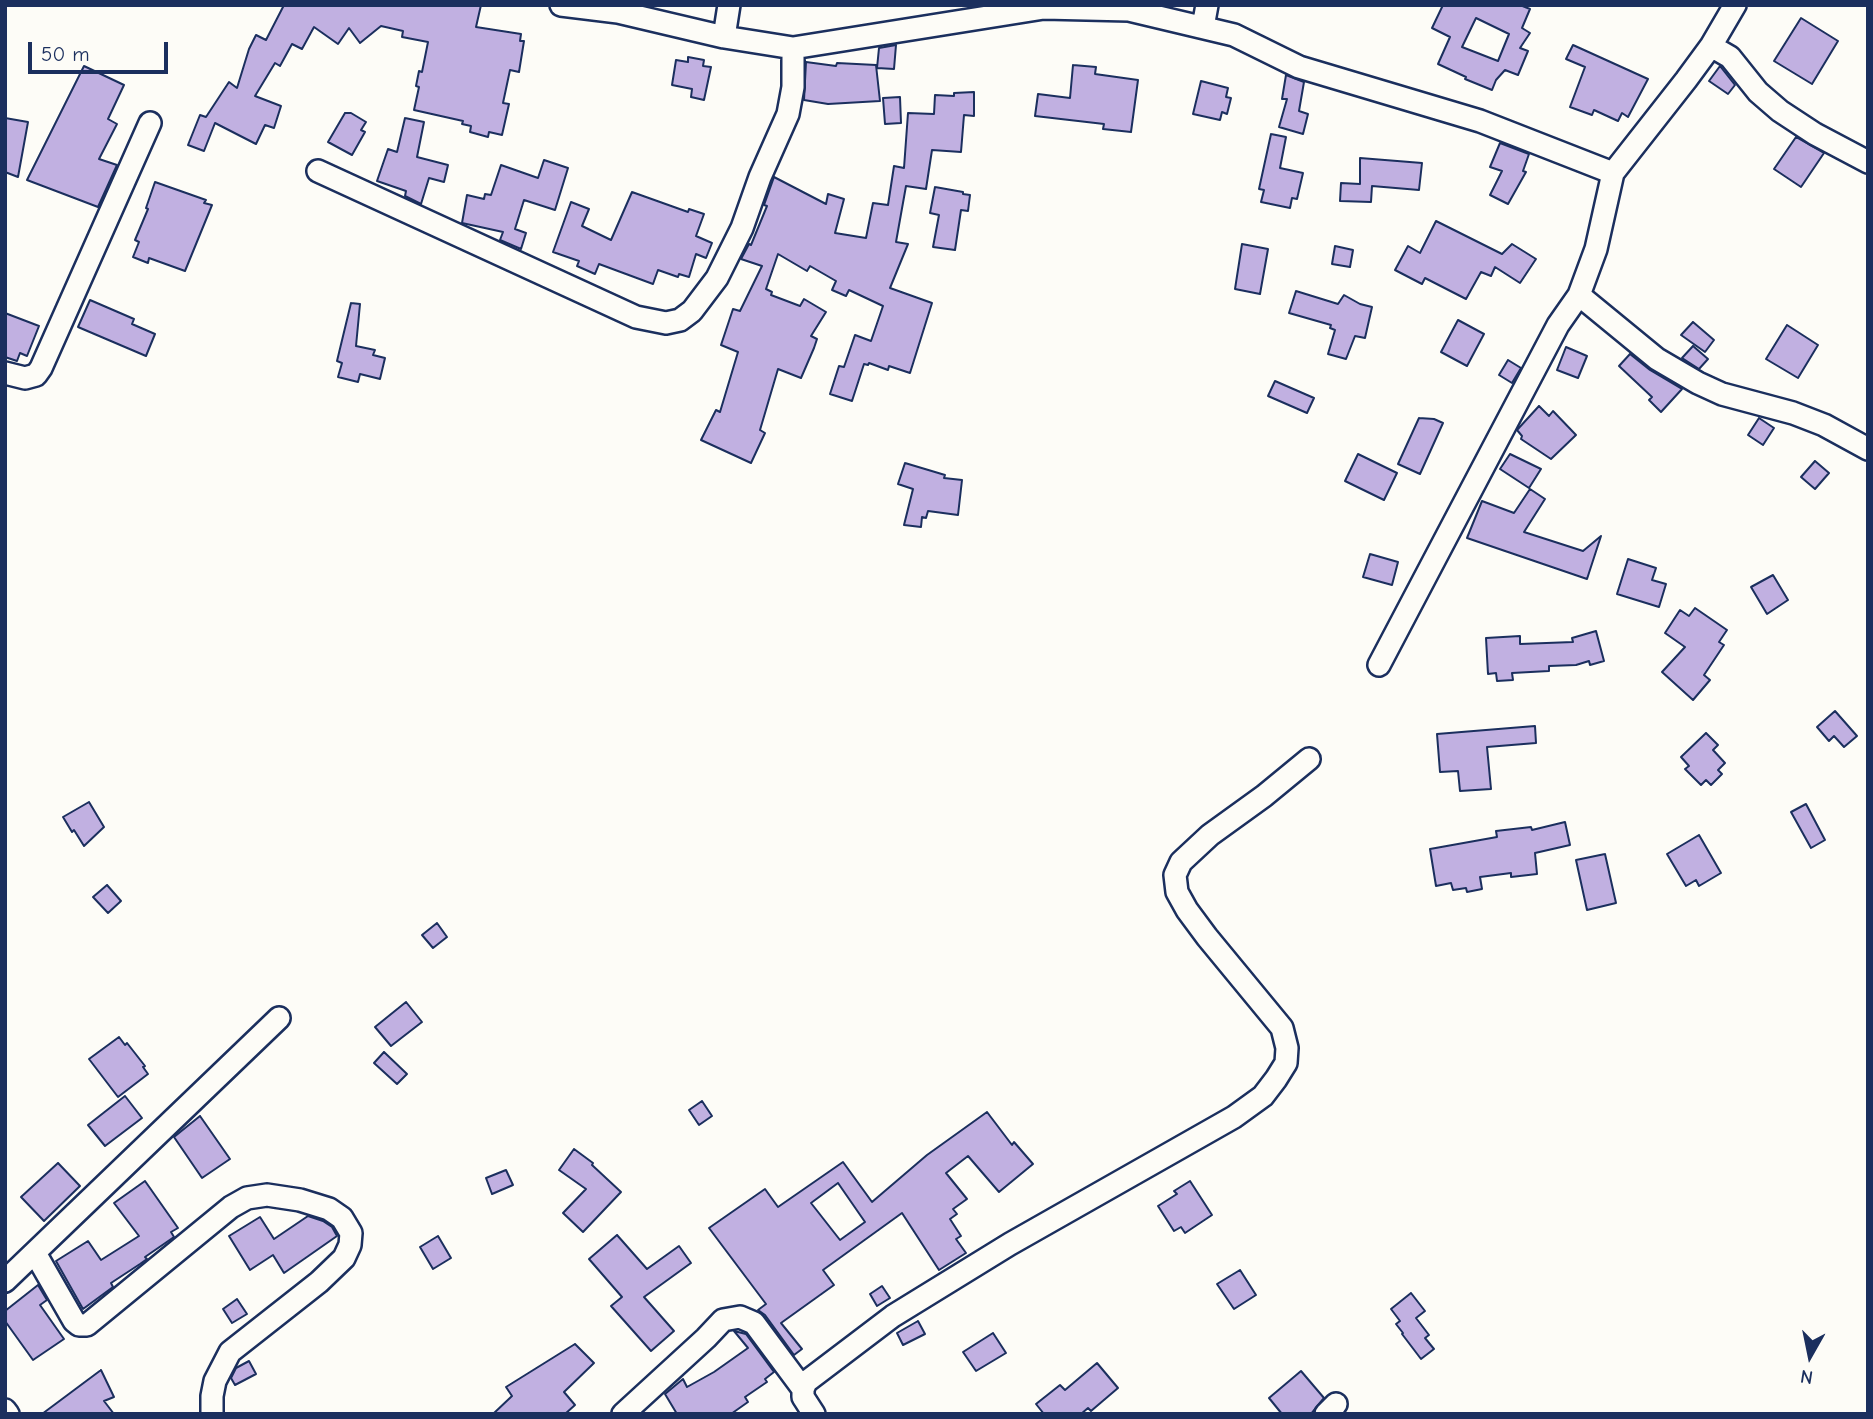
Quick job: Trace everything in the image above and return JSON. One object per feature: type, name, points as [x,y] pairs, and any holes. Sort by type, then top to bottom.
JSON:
[{"type":"street","points":[[561,5],[618,12],[724,37],[793,48],[1044,7],[1129,10],[1234,35],[1299,67],[1480,121],[1613,173]]},
{"type":"street","points":[[724,37],[729,5]]},
{"type":"street","points":[[1203,27],[1208,5]]},
{"type":"street","points":[[1379,665],[1558,325],[1578,295],[1596,249],[1613,173],[1711,46],[1735,5]]},
{"type":"street","points":[[1711,46],[1730,57],[1758,92],[1780,111],[1815,134],[1868,162]]},
{"type":"street","points":[[318,171],[636,317],[650,322],[680,320],[692,311],[717,278],[742,228],[760,177],[788,114],[793,87],[793,48]]},
{"type":"street","points":[[5,373],[25,378],[36,375],[41,368],[150,122]]},
{"type":"street","points":[[1578,295],[1657,359],[1698,383],[1722,394],[1793,413],[1824,425],[1868,449]]},
{"type":"street","points":[[814,1414],[803,1397],[803,1389],[810,1377],[893,1316],[1010,1244],[1234,1116],[1263,1096],[1276,1079],[1286,1063],[1287,1048],[1282,1028],[1187,910],[1177,892],[1175,875],[1181,862],[1210,835],[1309,760]]},
{"type":"street","points":[[5,1281],[279,1018]]},
{"type":"street","points":[[35,1253],[74,1321],[79,1325],[87,1325],[230,1207],[247,1198],[267,1195],[300,1200],[329,1209],[342,1218],[351,1233],[351,1245],[344,1258],[319,1282],[230,1352],[215,1381],[212,1414]]},
{"type":"street","points":[[622,1414],[723,1320],[740,1317],[754,1323],[803,1389]]},
{"type":"building","points":[[284,5],[481,5],[476,27],[521,34],[520,41],[524,41],[519,72],[510,70],[503,103],[509,104],[502,135],[489,132],[488,137],[470,132],[471,126],[462,124],[463,121],[414,110],[419,71],[422,72],[428,42],[402,37],[403,31],[381,26],[360,43],[349,28],[338,44],[314,27],[302,49],[292,44],[280,66],[275,63],[255,96],[281,106],[274,128],[265,125],[256,144],[215,123],[204,151],[188,145],[200,115],[206,117],[229,82],[237,88],[256,35],[266,40]]},
{"type":"building","points":[[1443,5],[1520,5],[1530,9],[1522,28],[1530,33],[1520,48],[1528,51],[1518,75],[1505,70],[1492,90],[1438,64],[1450,37],[1432,28]],"holes":[[[1476,18],[1509,34],[1498,61],[1462,47]]]},
{"type":"building","points":[[1801,18],[1838,41],[1812,84],[1774,61]]},
{"type":"building","points":[[896,45],[894,69],[877,68],[879,48]]},
{"type":"building","points":[[1573,45],[1648,79],[1628,117],[1622,113],[1618,121],[1594,110],[1592,115],[1570,107],[1585,67],[1566,59]]},
{"type":"building","points":[[688,57],[704,60],[703,66],[711,67],[704,100],[691,97],[692,89],[672,85],[676,60],[688,62]]},
{"type":"building","points":[[806,62],[836,66],[837,63],[876,65],[880,101],[828,104],[804,100]]},
{"type":"building","points":[[1073,65],[1096,67],[1095,74],[1138,80],[1131,132],[1103,129],[1104,124],[1035,116],[1038,94],[1070,98]]},
{"type":"building","points":[[84,66],[124,85],[108,119],[117,124],[99,159],[117,165],[98,207],[27,180]]},
{"type":"building","points":[[1720,66],[1735,85],[1728,94],[1709,81]]},
{"type":"building","points":[[1286,75],[1304,82],[1299,111],[1308,114],[1303,134],[1279,127],[1287,99],[1282,99]]},
{"type":"building","points":[[1201,81],[1228,88],[1226,97],[1231,98],[1227,114],[1222,112],[1220,120],[1193,114]]},
{"type":"building","points":[[974,92],[974,116],[964,115],[961,152],[932,150],[926,189],[906,186],[896,242],[908,244],[890,288],[932,303],[910,373],[889,366],[888,370],[869,363],[864,364],[852,401],[830,394],[839,366],[844,367],[855,335],[871,341],[883,306],[849,290],[846,296],[832,290],[836,281],[810,266],[807,271],[778,254],[766,289],[772,292],[771,295],[800,306],[804,299],[826,312],[811,336],[817,339],[814,348],[801,378],[778,369],[760,430],[765,433],[751,463],[701,440],[716,410],[720,412],[738,352],[721,345],[733,309],[740,311],[762,266],[741,259],[749,244],[751,245],[767,206],[764,205],[774,177],[826,204],[828,194],[844,199],[835,233],[866,238],[873,203],[888,205],[894,166],[904,168],[908,113],[934,114],[935,95],[954,96],[954,93]]},
{"type":"building","points":[[900,97],[901,123],[885,124],[883,98]]},
{"type":"building","points":[[345,113],[351,113],[366,122],[361,130],[365,132],[352,155],[328,142]]},
{"type":"building","points":[[5,118],[28,122],[18,177],[5,172]]},
{"type":"building","points":[[405,118],[424,122],[417,157],[448,165],[444,182],[429,178],[421,204],[405,196],[406,191],[377,181],[388,149],[397,152]]},
{"type":"building","points":[[1271,134],[1286,137],[1280,168],[1303,173],[1297,199],[1292,198],[1290,208],[1261,202],[1264,190],[1259,189]]},
{"type":"building","points":[[1796,137],[1824,153],[1801,187],[1774,169]]},
{"type":"building","points":[[1500,143],[1529,154],[1523,171],[1526,172],[1508,204],[1490,195],[1502,171],[1490,167]]},
{"type":"building","points":[[1360,158],[1422,163],[1419,190],[1372,186],[1371,202],[1340,201],[1341,183],[1360,184]]},
{"type":"building","points":[[544,160],[568,168],[555,210],[524,200],[515,229],[526,233],[521,249],[500,240],[503,232],[462,223],[467,195],[484,199],[485,194],[491,195],[501,165],[538,178]]},
{"type":"building","points":[[155,182],[206,200],[204,203],[212,205],[185,271],[149,258],[148,263],[133,257],[139,242],[135,240],[148,209],[146,208]]},
{"type":"building","points":[[935,187],[970,195],[968,211],[961,210],[955,250],[933,247],[939,215],[930,213]]},
{"type":"building","points":[[632,192],[688,212],[689,209],[704,214],[696,236],[712,243],[706,258],[696,254],[689,277],[679,274],[678,277],[658,270],[653,284],[599,264],[595,274],[577,266],[579,261],[553,252],[571,202],[589,209],[582,226],[611,240]]},
{"type":"building","points":[[1436,221],[1502,254],[1512,244],[1536,259],[1520,283],[1495,267],[1491,276],[1481,272],[1466,299],[1425,278],[1422,284],[1395,270],[1408,246],[1420,253]]},
{"type":"building","points":[[1242,244],[1268,249],[1260,294],[1235,289]]},
{"type":"building","points":[[1335,246],[1353,250],[1350,267],[1332,264]]},
{"type":"building","points":[[1296,291],[1338,304],[1344,295],[1372,307],[1365,338],[1355,336],[1346,359],[1328,354],[1335,330],[1330,328],[1331,325],[1289,313]]},
{"type":"building","points":[[90,300],[134,319],[132,324],[155,334],[146,356],[78,327]]},
{"type":"building","points":[[351,303],[360,304],[356,346],[375,350],[373,355],[385,358],[380,379],[360,374],[358,382],[338,377],[342,363],[337,361]]},
{"type":"building","points":[[5,313],[39,326],[27,356],[20,353],[17,361],[5,357]]},
{"type":"building","points":[[1458,320],[1484,334],[1467,366],[1441,352]]},
{"type":"building","points":[[1693,322],[1714,340],[1705,352],[1681,335]]},
{"type":"building","points":[[1787,325],[1818,345],[1798,378],[1766,359]]},
{"type":"building","points":[[1693,346],[1708,359],[1699,369],[1682,358]]},
{"type":"building","points":[[1566,347],[1587,356],[1578,378],[1557,370]]},
{"type":"building","points":[[1630,354],[1650,370],[1682,389],[1661,412],[1649,400],[1652,397],[1619,366]]},
{"type":"building","points":[[1508,360],[1521,368],[1512,383],[1499,375]]},
{"type":"building","points":[[1275,381],[1314,398],[1307,413],[1268,396]]},
{"type":"building","points":[[1539,406],[1549,416],[1553,411],[1576,435],[1551,459],[1521,439],[1522,436],[1517,430]]},
{"type":"building","points":[[1419,418],[1443,423],[1420,474],[1398,464]]},
{"type":"building","points":[[1759,418],[1774,428],[1763,445],[1748,435]]},
{"type":"building","points":[[1358,454],[1397,473],[1384,500],[1345,481]]},
{"type":"building","points":[[1510,454],[1541,469],[1529,488],[1500,469]]},
{"type":"building","points":[[1815,461],[1829,473],[1815,489],[1801,477]]},
{"type":"building","points":[[905,463],[945,475],[944,478],[962,480],[958,515],[928,511],[926,518],[922,517],[921,527],[904,525],[913,489],[898,484]]},
{"type":"building","points":[[1530,489],[1545,499],[1524,532],[1583,551],[1601,536],[1587,579],[1467,538],[1482,501],[1514,513]]},
{"type":"building","points":[[1370,554],[1398,562],[1392,585],[1363,577]]},
{"type":"building","points":[[1628,559],[1656,568],[1652,580],[1666,584],[1659,607],[1617,594]]},
{"type":"building","points":[[1773,575],[1788,600],[1767,614],[1751,587]]},
{"type":"building","points":[[1695,608],[1727,630],[1719,642],[1724,645],[1704,675],[1710,680],[1693,700],[1662,672],[1685,647],[1665,633],[1680,610],[1689,616]]},
{"type":"building","points":[[1596,631],[1604,661],[1590,665],[1589,661],[1576,665],[1549,666],[1549,671],[1512,673],[1513,680],[1497,681],[1496,673],[1488,674],[1486,638],[1520,636],[1520,644],[1573,642],[1572,638]]},
{"type":"building","points":[[1835,711],[1857,736],[1844,747],[1834,736],[1829,741],[1817,727]]},
{"type":"building","points":[[1535,726],[1536,743],[1487,747],[1491,789],[1460,791],[1458,771],[1440,772],[1437,734]]},
{"type":"building","points":[[1706,733],[1718,745],[1713,750],[1725,763],[1718,770],[1722,774],[1711,785],[1706,780],[1701,785],[1685,769],[1689,766],[1681,757]]},
{"type":"building","points":[[89,802],[104,827],[84,846],[63,817]]},
{"type":"building","points":[[1806,804],[1825,840],[1811,848],[1791,812]]},
{"type":"building","points":[[1565,822],[1570,845],[1535,853],[1537,874],[1511,877],[1511,873],[1480,877],[1482,889],[1467,892],[1466,888],[1453,890],[1451,883],[1436,886],[1430,849],[1497,837],[1496,831],[1531,827],[1532,830]]},
{"type":"building","points":[[1699,835],[1721,873],[1699,886],[1696,880],[1686,886],[1667,854]]},
{"type":"building","points":[[1605,854],[1616,903],[1587,910],[1576,860]]},
{"type":"building","points":[[107,885],[121,901],[108,913],[93,897]]},
{"type":"building","points":[[437,923],[447,937],[433,948],[422,935]]},
{"type":"building","points":[[406,1002],[422,1022],[391,1046],[375,1027]]},
{"type":"building","points":[[119,1037],[125,1045],[127,1043],[148,1074],[118,1097],[89,1059]]},
{"type":"building","points":[[384,1052],[407,1074],[397,1084],[374,1063]]},
{"type":"building","points":[[125,1096],[142,1118],[105,1146],[88,1125]]},
{"type":"building","points":[[702,1101],[712,1116],[699,1125],[689,1110]]},
{"type":"building","points":[[987,1112],[1012,1145],[1014,1142],[1033,1164],[999,1192],[968,1156],[946,1173],[967,1199],[953,1209],[957,1214],[950,1219],[961,1236],[956,1239],[966,1253],[939,1270],[902,1213],[823,1270],[834,1285],[781,1323],[802,1349],[794,1355],[765,1315],[758,1310],[766,1304],[709,1228],[765,1189],[778,1207],[843,1162],[872,1202],[927,1155]],"holes":[[[838,1183],[865,1222],[840,1240],[811,1203]]]},
{"type":"building","points":[[200,1116],[230,1159],[202,1178],[174,1137]]},
{"type":"building","points":[[574,1149],[593,1163],[592,1165],[621,1192],[583,1232],[563,1213],[586,1189],[559,1170]]},
{"type":"building","points":[[58,1163],[80,1186],[44,1221],[21,1197]]},
{"type":"building","points":[[506,1170],[513,1185],[492,1194],[486,1178]]},
{"type":"building","points":[[145,1181],[178,1228],[171,1232],[174,1237],[111,1283],[113,1287],[83,1309],[56,1261],[88,1241],[101,1260],[139,1236],[114,1203]]},
{"type":"building","points":[[1190,1181],[1212,1215],[1185,1233],[1181,1227],[1174,1231],[1158,1206],[1177,1194],[1174,1191]]},
{"type":"building","points":[[308,1216],[332,1227],[337,1236],[284,1273],[273,1255],[250,1270],[229,1236],[260,1217],[274,1239]]},
{"type":"building","points":[[617,1235],[647,1269],[679,1246],[691,1263],[644,1297],[674,1331],[651,1351],[611,1306],[622,1297],[589,1259]]},
{"type":"building","points":[[438,1236],[451,1258],[433,1269],[420,1247]]},
{"type":"building","points":[[1240,1270],[1256,1295],[1234,1309],[1217,1284]]},
{"type":"building","points":[[38,1285],[47,1300],[40,1305],[64,1339],[33,1360],[5,1321],[5,1311]]},
{"type":"building","points":[[882,1286],[890,1298],[877,1306],[870,1294]]},
{"type":"building","points":[[1411,1293],[1425,1311],[1416,1318],[1429,1335],[1425,1338],[1434,1349],[1421,1359],[1396,1324],[1400,1321],[1391,1309]]},
{"type":"building","points":[[237,1299],[247,1314],[232,1323],[223,1309]]},
{"type":"building","points":[[918,1321],[925,1334],[903,1345],[897,1333]]},
{"type":"building","points":[[734,1331],[746,1334],[774,1372],[765,1379],[767,1382],[745,1397],[748,1402],[731,1414],[677,1414],[665,1394],[683,1379],[687,1387],[748,1348]]},
{"type":"building","points":[[993,1333],[1006,1353],[976,1371],[963,1352]]},
{"type":"building","points":[[575,1344],[594,1363],[564,1392],[575,1405],[565,1414],[493,1414],[512,1396],[506,1387]]},
{"type":"building","points":[[249,1361],[256,1374],[235,1385],[231,1378],[236,1368]]},
{"type":"building","points":[[1097,1363],[1118,1388],[1091,1411],[1088,1408],[1081,1414],[1044,1414],[1036,1404],[1060,1385],[1065,1390]]},
{"type":"building","points":[[101,1370],[114,1397],[104,1401],[114,1414],[42,1414]]},
{"type":"building","points":[[1301,1371],[1324,1398],[1311,1414],[1282,1414],[1269,1398]]}]
